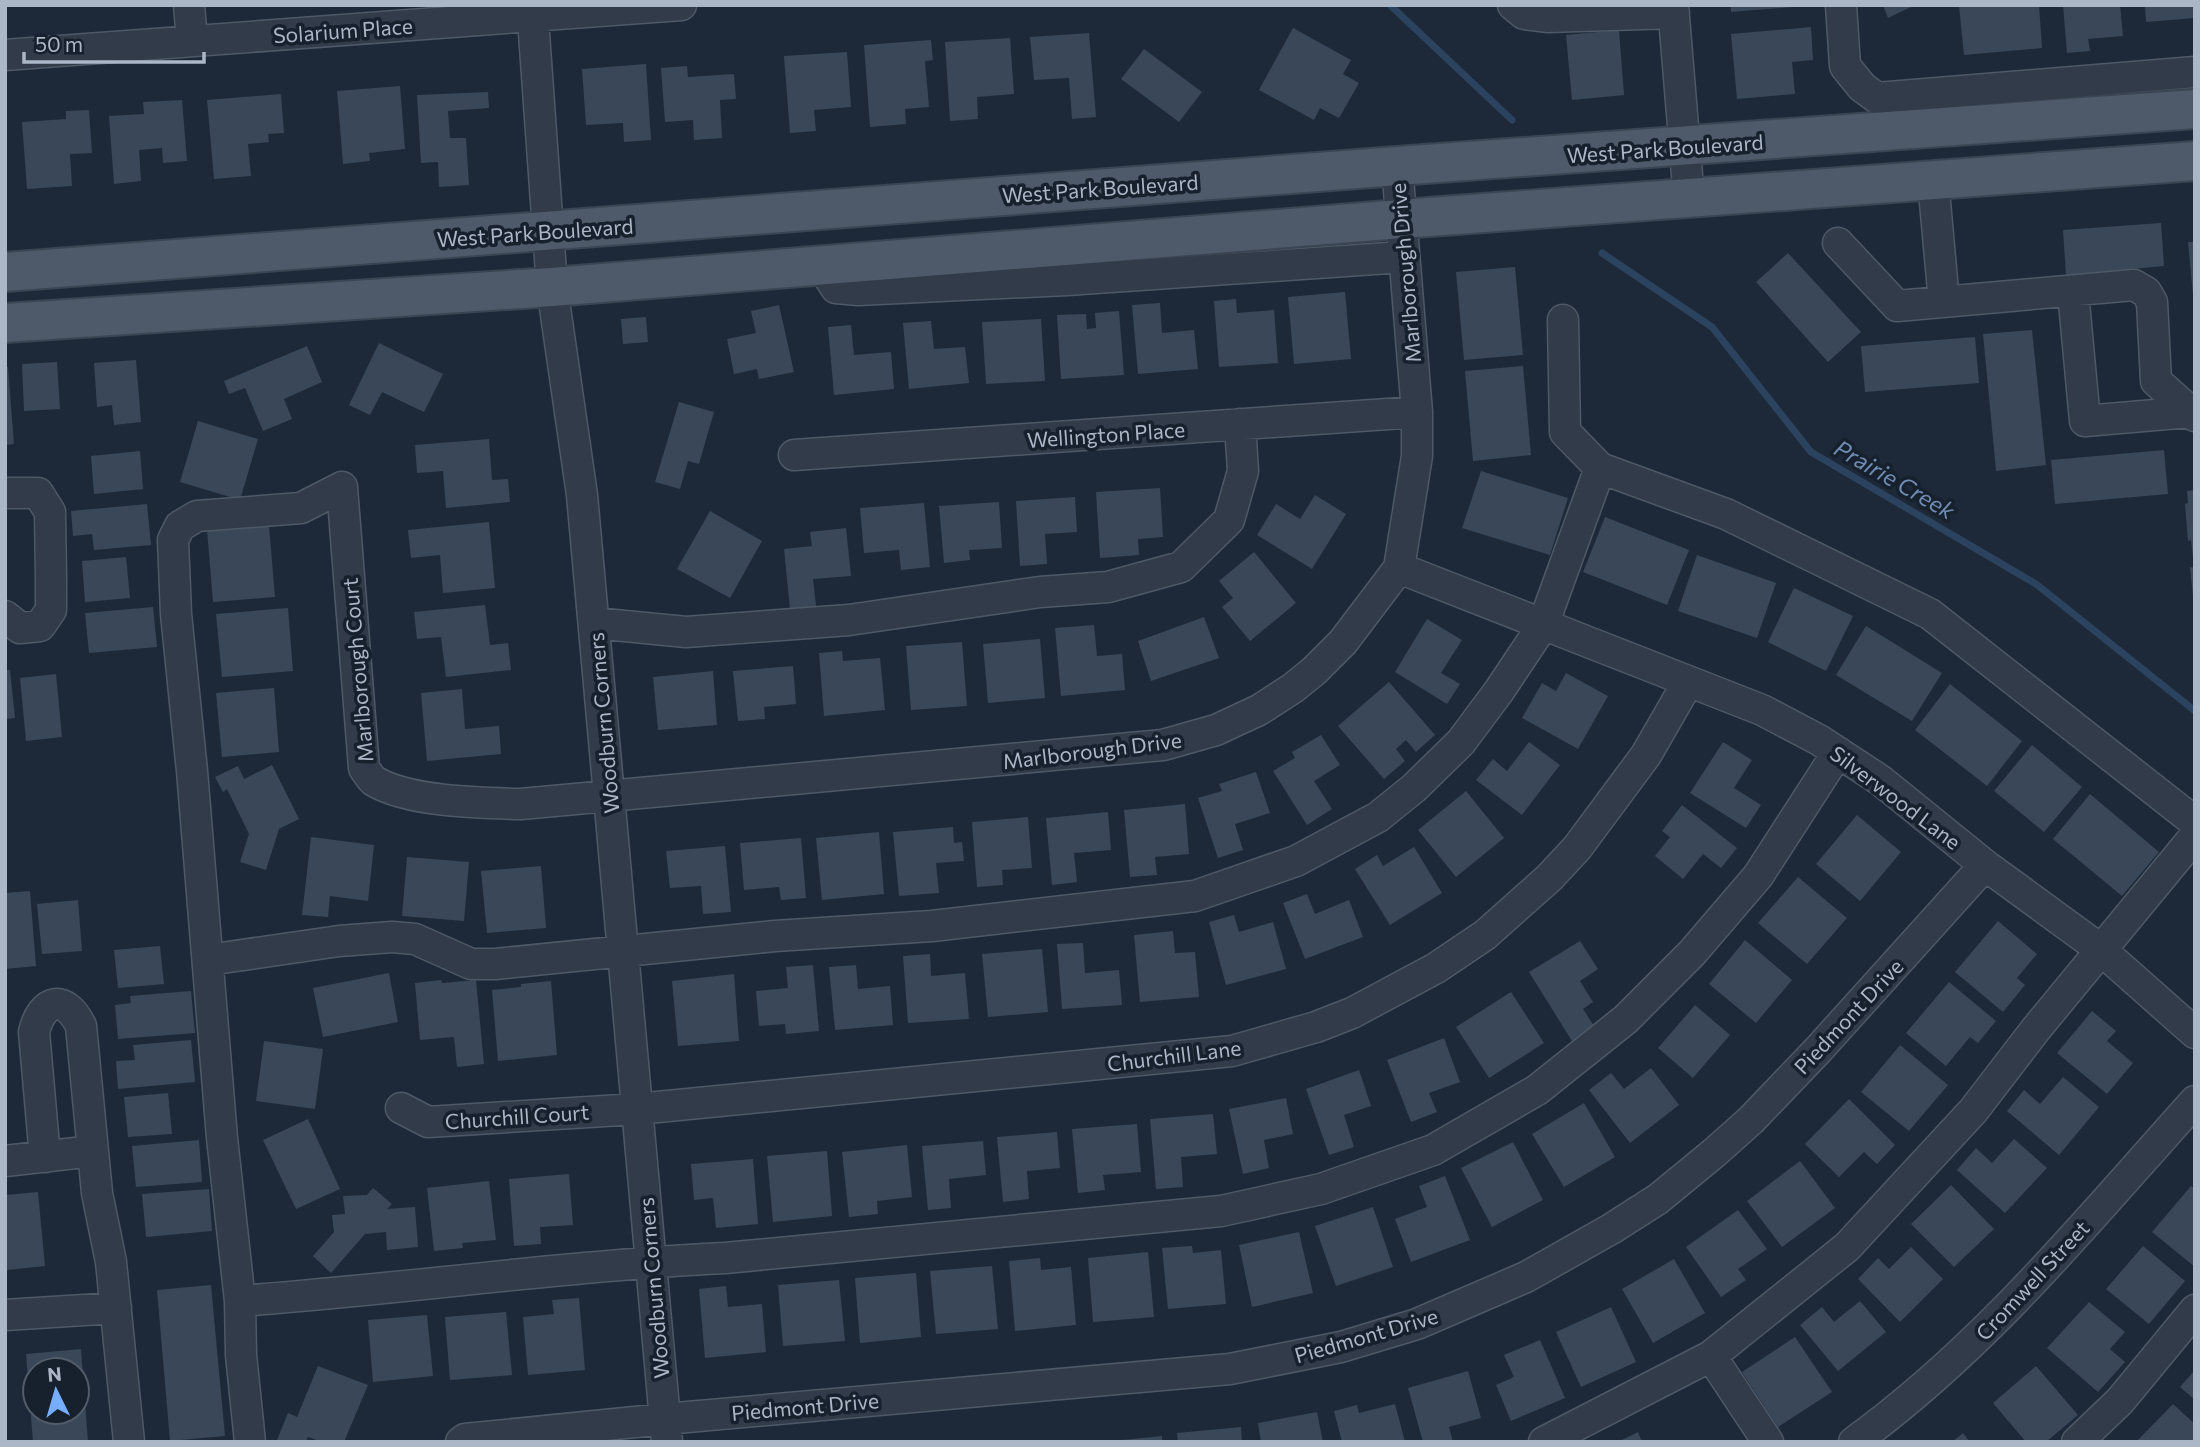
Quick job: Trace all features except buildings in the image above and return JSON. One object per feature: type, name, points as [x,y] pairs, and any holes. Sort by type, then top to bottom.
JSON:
[{"type":"main road","name":"West Park Boulevard","points":[[5,272],[1397,166],[2195,109]]},
{"type":"main road","points":[[5,323],[552,287],[1401,219],[2195,161]]},
{"type":"street","points":[[190,5],[192,40]]},
{"type":"street","name":"Solarium Place","points":[[5,55],[192,40],[354,17],[681,5]]},
{"type":"street","points":[[1513,5],[1524,14],[1547,17],[1674,9],[1689,199]]},
{"type":"street","points":[[1841,5],[1846,66],[1862,87],[1877,98],[2195,72]]},
{"type":"street","name":"Woodburn Corners","points":[[533,11],[552,287],[582,495],[666,1430]]},
{"type":"street","name":"Marlborough Drive","points":[[609,796],[1149,747],[1216,730],[1259,710],[1293,688],[1342,642],[1399,568],[1417,456],[1417,412],[1397,166]]},
{"type":"street","points":[[1933,180],[1944,302]]},
{"type":"street","points":[[1838,243],[1897,306],[2134,285],[2146,292],[2152,302],[2156,381],[2192,414]]},
{"type":"street","points":[[821,265],[836,288],[858,290],[1067,280],[1404,257]]},
{"type":"street","points":[[2073,292],[2085,421],[2192,414]]},
{"type":"street","points":[[1563,320],[1565,432],[1600,468],[1726,513],[1930,614],[2195,822]]},
{"type":"street","name":"Wellington Place","points":[[794,455],[1417,412]]},
{"type":"street","points":[[594,623],[686,632],[824,623],[1040,592],[1108,587],[1181,567],[1229,520],[1243,471],[1240,424]]},
{"type":"street","points":[[250,1442],[241,1355],[240,1301],[222,1138],[208,960],[392,937],[415,939],[471,964],[495,964],[775,936],[932,926],[1195,896],[1234,884],[1296,861],[1378,817],[1461,742],[1543,625],[1600,468]]},
{"type":"street","name":"Marlborough Court","points":[[208,960],[176,614],[173,540],[180,526],[197,516],[301,508],[342,487],[361,742],[364,768],[372,779],[406,792],[466,803],[521,804],[609,796]]},
{"type":"street","points":[[5,493],[38,493],[50,512],[51,580],[51,610],[40,626],[20,628],[5,616]]},
{"type":"street","name":"Silverwood Lane","points":[[1399,568],[1762,710],[1838,752],[1880,780],[1985,865],[2101,949],[2195,1033]]},
{"type":"street","name":"Churchill Lane","points":[[637,1109],[1233,1051],[1316,1027],[1352,1013],[1436,968],[1485,935],[1549,878],[1577,848],[1646,755],[1688,682]]},
{"type":"street","points":[[240,1301],[651,1261],[738,1256],[1221,1211],[1321,1189],[1433,1150],[1538,1090],[1636,1010],[1692,953],[1758,876],[1838,752]]},
{"type":"street","points":[[1544,1442],[1711,1356],[1847,1247],[1973,1111],[2101,949],[2195,836]]},
{"type":"street","name":"Piedmont Drive","points":[[461,1442],[666,1430],[1230,1369],[1340,1347],[1418,1324],[1526,1278],[1611,1230],[1658,1199],[1751,1120],[1985,865]]},
{"type":"street","points":[[45,1157],[35,1071],[34,1032],[37,1018],[43,1009],[52,1004],[64,1005],[75,1014],[81,1026],[97,1193],[111,1262],[129,1442]]},
{"type":"street","name":"Cromwell Street","points":[[1854,1442],[1923,1388],[1970,1346],[2062,1249],[2195,1101]]},
{"type":"street","name":"Churchill Court","points":[[401,1108],[428,1122],[637,1109]]},
{"type":"street","points":[[5,1161],[93,1151]]},
{"type":"street","points":[[5,1314],[116,1308]]},
{"type":"street","points":[[2077,1442],[2120,1401],[2195,1310]]},
{"type":"street","points":[[1711,1356],[1768,1442]]},
{"type":"waterway","name":"Prairie Creek","points":[[1390,5],[1512,120]]},
{"type":"waterway","name":"Prairie Creek","points":[[1602,253],[1712,327],[1811,452],[2036,584],[2195,711]]}]
